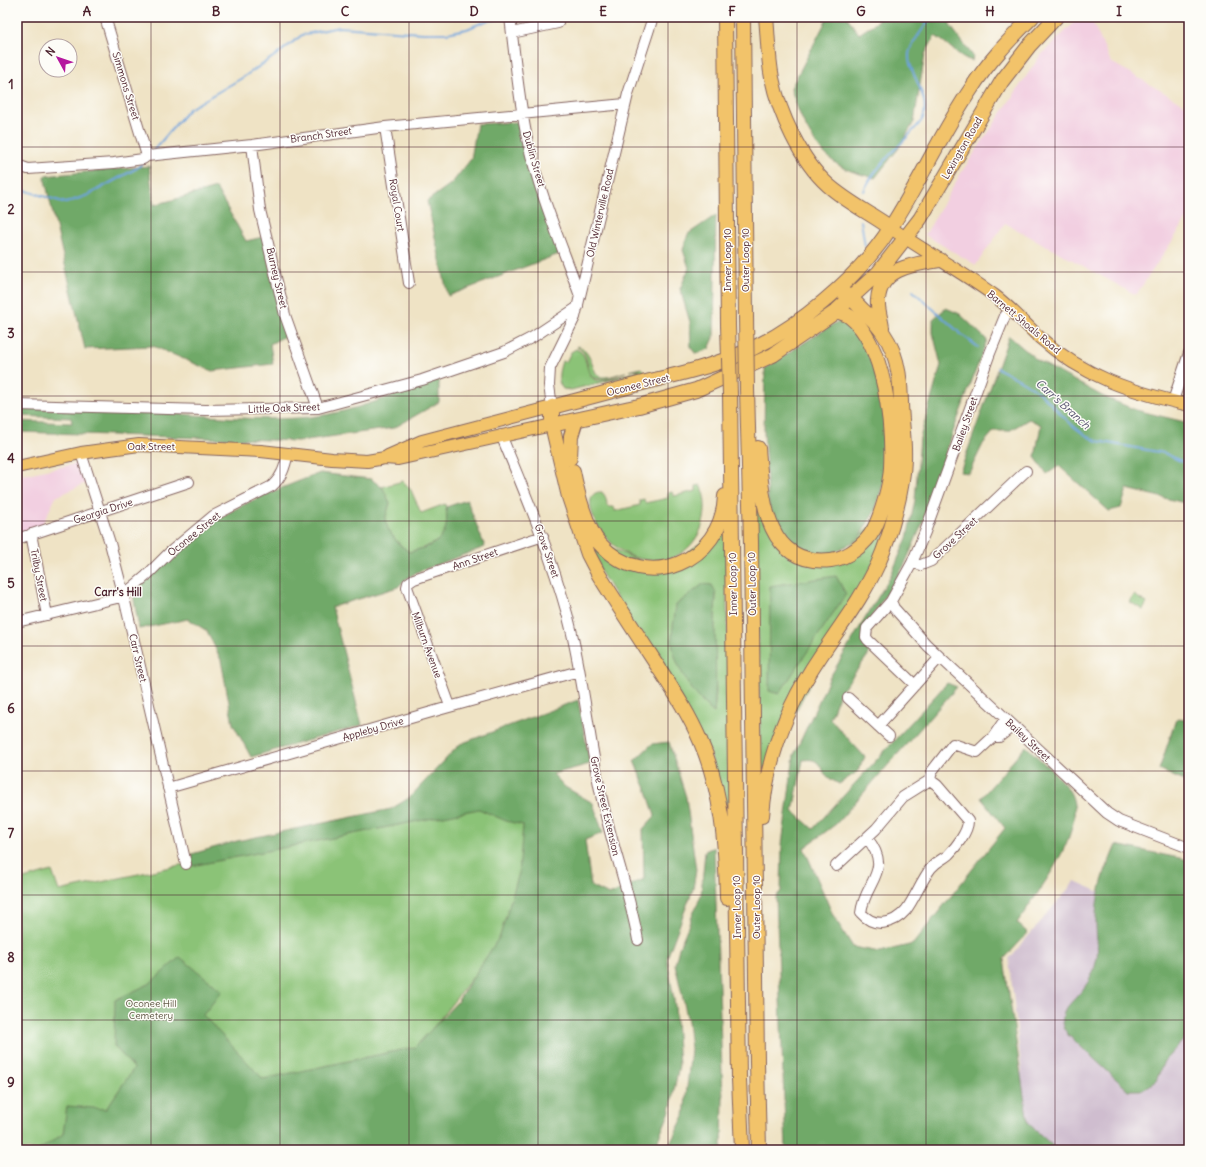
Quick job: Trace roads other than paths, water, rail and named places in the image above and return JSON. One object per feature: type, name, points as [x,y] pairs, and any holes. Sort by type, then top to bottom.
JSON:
[{"type":"highway","name":"Inner Loop 10","points":[[725,17],[738,1018],[742,1150]]},
{"type":"highway","name":"Outer Loop 10","points":[[743,17],[747,389],[751,535],[759,1150]]},
{"type":"highway","points":[[766,17],[772,78],[781,109],[790,131],[808,161],[827,184],[891,228],[970,89],[984,70],[1032,17]]},
{"type":"highway","name":"Lexington Road","points":[[874,276],[905,238],[939,189],[1002,81],[1029,46],[1056,17]]},
{"type":"highway","name":"Oconee Street","points":[[552,407],[685,373],[738,355],[775,336],[807,314],[836,289],[865,261],[891,228]]},
{"type":"highway","points":[[873,319],[868,299],[874,276],[911,258],[936,257]]},
{"type":"highway","points":[[755,862],[760,848],[768,772],[784,723],[795,698],[812,669],[869,581],[878,563],[887,541],[900,490],[904,458],[900,380],[898,365],[883,330],[878,301],[881,286],[889,276],[908,265],[936,257]]},
{"type":"highway","name":"Oconee Street","points":[[557,424],[639,406],[696,390],[774,355],[837,311],[874,276]]},
{"type":"highway","points":[[836,289],[852,298],[883,330]]},
{"type":"highway","points":[[747,389],[756,407],[762,499],[765,511],[777,538],[787,549],[803,557],[822,561],[836,559],[850,554],[874,529],[887,491],[891,468],[890,427],[887,396],[878,362],[859,326],[850,317],[837,311]]},
{"type":"highway","points":[[552,407],[570,458],[575,483],[593,534],[600,544],[615,557],[630,565],[657,569],[685,562],[697,554],[708,542],[719,524],[725,503],[726,477],[731,460]]},
{"type":"highway","points":[[570,458],[571,436],[576,420]]},
{"type":"highway","points":[[557,424],[569,497],[588,554],[598,575],[684,706],[701,741],[710,767],[720,804],[724,831],[730,986],[738,1018]]},
{"type":"main road","name":"Barnett Shoals Road","points":[[891,228],[974,280],[1011,308],[1040,337],[1090,372],[1113,384],[1138,393],[1189,405]]},
{"type":"main road","name":"Oconee Street","points":[[385,458],[422,442],[552,407]]},
{"type":"main road","name":"Oconee Street","points":[[288,453],[332,459],[367,461],[385,458],[398,459],[501,435],[557,424]]},
{"type":"main road","name":"Oak Street","points":[[17,467],[81,453],[139,445],[288,453]]},
{"type":"street","name":"Simmons Street","points":[[104,17],[147,156]]},
{"type":"street","name":"Dublin Street","points":[[510,17],[522,113],[533,160],[580,296]]},
{"type":"street","name":"Old Winterville Road","points":[[552,407],[549,385],[550,368],[572,323],[578,307],[625,104],[653,17]]},
{"type":"street","points":[[512,33],[558,23]]},
{"type":"street","name":"Branch Street","points":[[18,166],[28,169],[114,163],[143,159],[147,156],[252,145],[385,127],[625,104]]},
{"type":"street","name":"Royal Court","points":[[385,127],[409,283]]},
{"type":"street","name":"Burney Street","points":[[252,145],[260,210],[285,315],[318,408]]},
{"type":"street","name":"Little Oak Street","points":[[17,405],[206,410],[318,408],[422,380],[504,352],[533,337],[578,307]]},
{"type":"street","name":"Bailey Street","points":[[912,563],[930,519],[990,353],[1005,316],[1011,308]]},
{"type":"street","points":[[1173,401],[1189,353]]},
{"type":"street","name":"Grove Street","points":[[501,435],[543,536],[568,618],[579,671]]},
{"type":"street","name":"Carr Street","points":[[81,453],[124,594],[186,864]]},
{"type":"street","name":"Oconee Street","points":[[17,622],[113,600],[124,594],[146,576],[170,552],[214,516],[272,486],[279,480],[285,469],[288,453]]},
{"type":"street","name":"Grove Street","points":[[912,563],[921,565],[931,561],[1026,471]]},
{"type":"street","name":"Georgia Drive","points":[[17,539],[189,482]]},
{"type":"street","name":"Trilby Street","points":[[31,534],[47,615]]},
{"type":"street","name":"Ann Street","points":[[408,583],[414,579],[543,536]]},
{"type":"street","points":[[912,563],[890,601],[867,628],[866,637],[915,685]]},
{"type":"street","name":"Milburn Avenue","points":[[408,583],[407,587],[409,594],[450,706]]},
{"type":"street","name":"Bailey Street","points":[[890,601],[894,608],[940,657],[1112,818],[1189,848]]},
{"type":"street","points":[[878,726],[940,657]]},
{"type":"street","name":"Appleby Drive","points":[[168,788],[450,706],[579,671]]},
{"type":"street","name":"Grove Street Extension","points":[[579,671],[600,791],[633,915],[638,940]]},
{"type":"street","points":[[848,698],[889,736]]},
{"type":"street","points":[[836,866],[868,838],[904,797],[930,780],[932,771],[953,744],[977,752],[1009,722]]},
{"type":"street","points":[[868,838],[873,844],[877,855],[879,870],[862,902],[861,913],[867,920],[876,924],[888,922],[906,910],[921,880],[937,860],[947,856],[968,828],[968,821],[937,784],[930,780]]},
{"type":"waterway","name":"Carr's Branch","points":[[864,191],[878,168],[923,118],[925,109],[924,100],[910,65],[909,57],[910,50],[914,42],[931,17]]},
{"type":"waterway","points":[[154,150],[189,109],[242,78],[279,53],[302,35],[339,27],[423,33],[447,33],[467,29],[486,21],[505,18]]},
{"type":"waterway","points":[[17,188],[66,203],[88,195],[137,168],[142,163]]},
{"type":"waterway","name":"Carr's Branch","points":[[861,221],[865,246]]},
{"type":"waterway","name":"Carr's Branch","points":[[913,291],[961,334],[978,347]]},
{"type":"waterway","name":"Carr's Branch","points":[[997,368],[1033,388],[1079,431],[1097,441],[1164,453],[1189,465]]},
{"type":"district","name":"Carr's Hill","points":[[118,592]]},
{"type":"park label","name":"Oconee Hill Cemetery","points":[[151,1008]]}]
